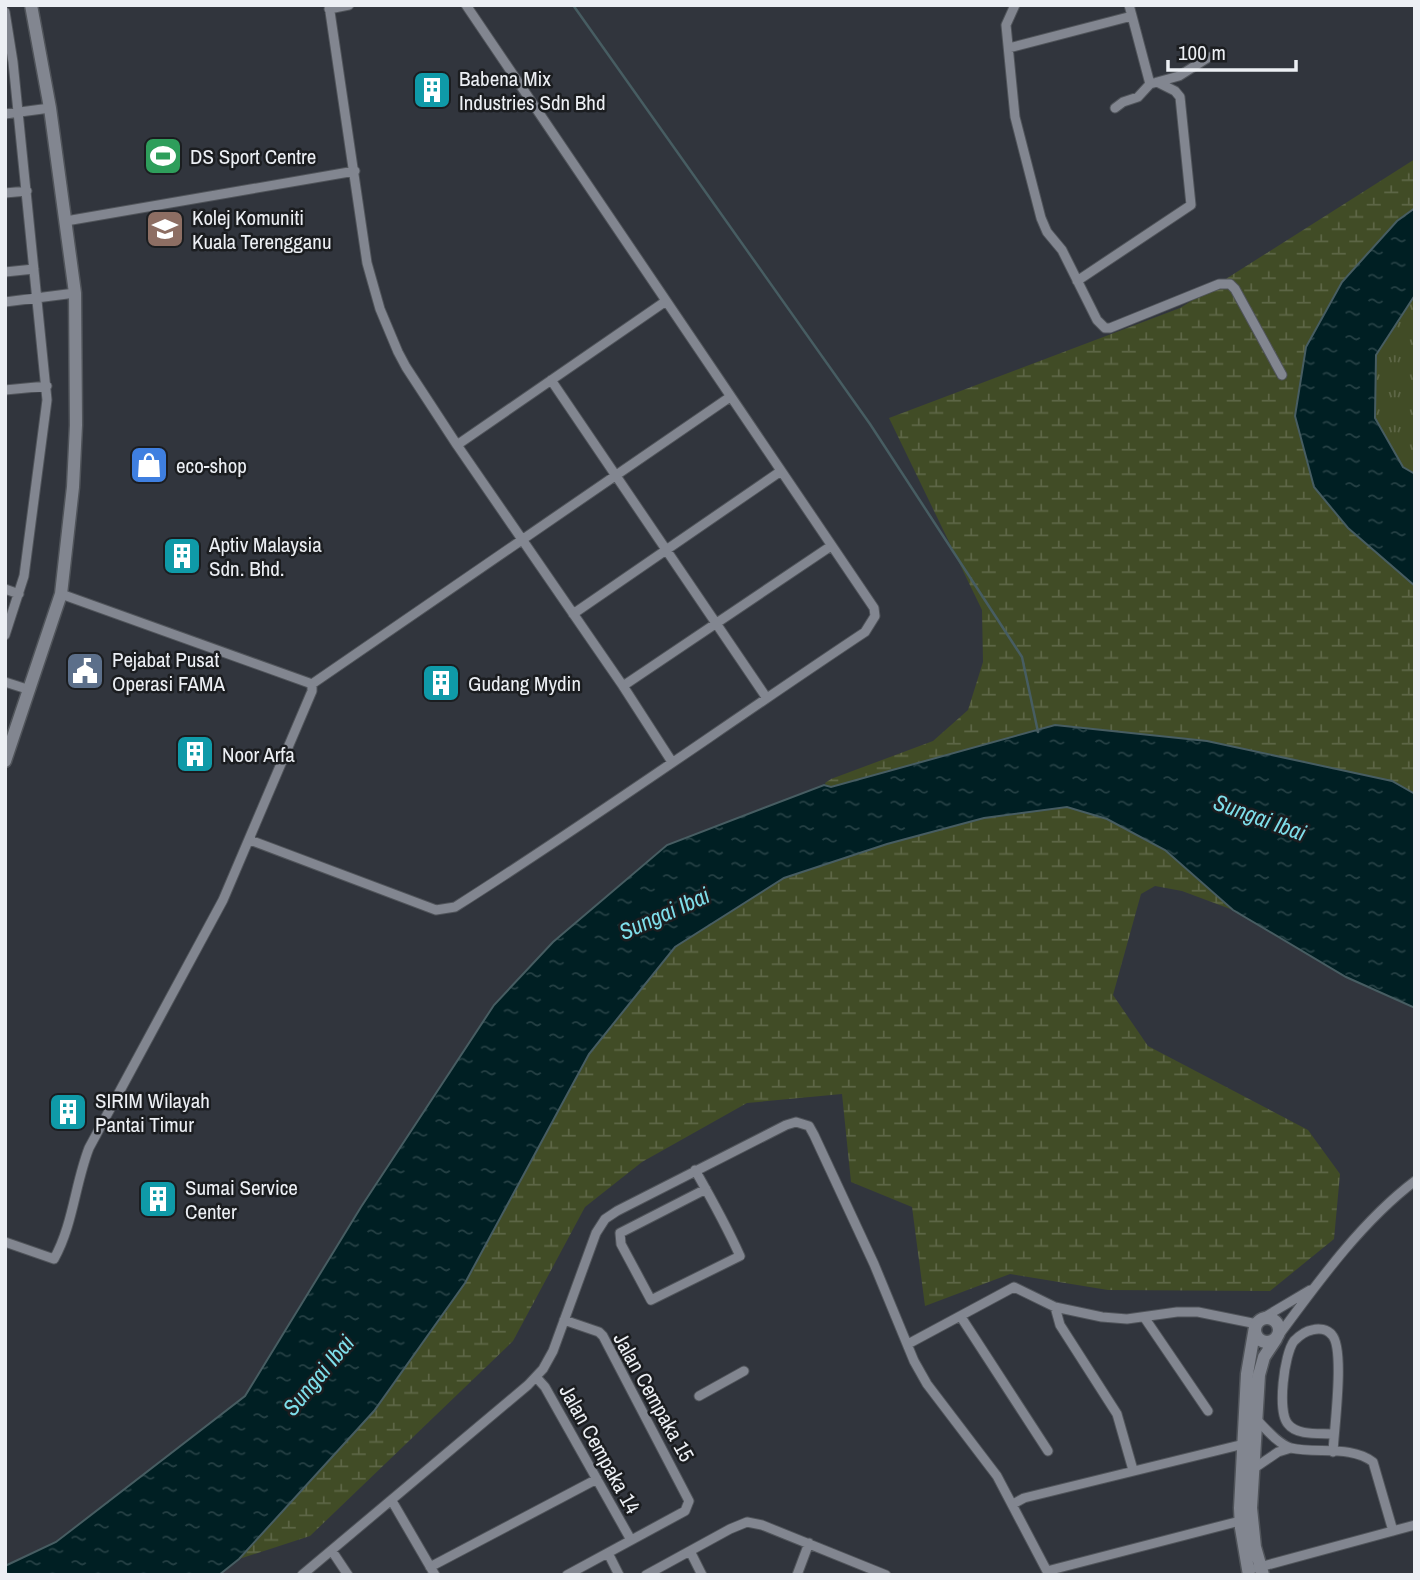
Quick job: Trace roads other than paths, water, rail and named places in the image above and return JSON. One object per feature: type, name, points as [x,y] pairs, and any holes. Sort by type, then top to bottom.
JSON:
[{"type":"street","points":[[5,761],[61,594],[73,487],[76,425],[75,293],[50,108],[31,5]]},
{"type":"street","points":[[349,5],[329,7],[366,251],[380,309],[398,352],[457,445],[672,762]]},
{"type":"street","points":[[250,840],[436,910],[455,907],[557,842],[865,632],[875,616],[874,608],[466,5]]},
{"type":"street","points":[[1015,5],[1006,25],[1015,117],[1041,218],[1046,232],[1062,250],[1097,320],[1105,328],[1110,328],[1219,284],[1230,284],[1236,289],[1282,375]]},
{"type":"street","points":[[1129,5],[1153,83]]},
{"type":"street","points":[[5,12],[47,386],[26,564],[5,635]]},
{"type":"street","points":[[1009,48],[1132,16]]},
{"type":"street","points":[[1115,108],[1123,102],[1139,97],[1153,83],[1179,76],[1209,57]]},
{"type":"street","points":[[1077,281],[1189,207],[1192,202],[1180,97],[1175,91],[1153,83]]},
{"type":"street","points":[[5,114],[50,108]]},
{"type":"street","points":[[66,222],[355,171]]},
{"type":"street","points":[[5,193],[27,191]]},
{"type":"street","points":[[5,272],[34,269]]},
{"type":"street","points":[[5,302],[37,290],[75,293]]},
{"type":"street","points":[[457,445],[666,301]]},
{"type":"street","points":[[551,380],[766,697]]},
{"type":"street","points":[[5,390],[47,386]]},
{"type":"street","points":[[312,684],[730,397]]},
{"type":"street","points":[[573,614],[780,471]]},
{"type":"street","points":[[622,686],[831,545]]},
{"type":"street","points":[[5,589],[19,594]]},
{"type":"street","points":[[61,594],[312,684]]},
{"type":"street","points":[[5,682],[30,690]]},
{"type":"street","points":[[5,1242],[54,1259],[65,1237],[81,1168],[89,1148],[223,900],[312,691],[312,684]]},
{"type":"street","points":[[302,1575],[536,1377],[553,1351],[598,1230],[617,1210],[796,1122],[809,1126],[927,1384],[993,1470],[1048,1573],[1240,1521]]},
{"type":"street","points":[[695,1170],[706,1189],[740,1256],[651,1300],[621,1244],[620,1233],[706,1189]]},
{"type":"street","points":[[1262,1571],[1252,1528],[1261,1366],[1269,1347],[1314,1287],[1378,1215],[1415,1181]]},
{"type":"street","points":[[908,1345],[1014,1287],[1055,1307],[1102,1317],[1144,1317],[1198,1312],[1258,1323],[1275,1320],[1279,1327],[1277,1337],[1269,1342],[1261,1340],[1256,1335],[1258,1323]]},
{"type":"street","points":[[1314,1287],[1258,1323],[1247,1374],[1240,1521],[1248,1573],[1415,1525]]},
{"type":"street","points":[[1055,1307],[1060,1325],[1117,1414],[1133,1470]]},
{"type":"street","points":[[961,1317],[1048,1451]]},
{"type":"street","points":[[1144,1317],[1208,1411]]},
{"type":"street","name":"Jalan Cempaka 15","points":[[564,1320],[603,1336],[688,1496],[689,1505],[685,1511],[631,1540]]},
{"type":"street","points":[[1333,1452],[1334,1434],[1338,1356],[1337,1346],[1333,1336],[1316,1328],[1305,1332],[1293,1342],[1286,1360],[1282,1409],[1288,1425],[1297,1431],[1334,1434]]},
{"type":"street","points":[[699,1396],[744,1371]]},
{"type":"street","name":"Jalan Cempaka 14","points":[[536,1377],[545,1387],[631,1540]]},
{"type":"street","points":[[1256,1420],[1291,1448]]},
{"type":"street","points":[[1013,1504],[1024,1498],[1244,1444]]},
{"type":"street","points":[[1254,1469],[1278,1452],[1291,1448],[1358,1455],[1373,1462],[1393,1531]]},
{"type":"street","points":[[392,1501],[432,1571],[597,1479]]},
{"type":"street","points":[[646,1575],[747,1522],[762,1525],[886,1575]]},
{"type":"street","points":[[567,1575],[610,1557],[631,1540]]},
{"type":"street","points":[[797,1575],[809,1544]]},
{"type":"street","points":[[332,1551],[348,1575]]},
{"type":"street","points":[[690,1551],[702,1575]]},
{"type":"street","points":[[610,1557],[619,1575]]},
{"type":"water","points":[[1415,208],[1415,295],[1376,355],[1375,418],[1403,467],[1415,474],[1415,586],[1348,528],[1314,487],[1295,416],[1306,347],[1342,282],[1397,221]]},
{"type":"water","name":"Sungai Ibai","points":[[1055,725],[1207,741],[1392,781],[1415,794],[1415,1008],[1346,977],[1233,910],[1165,850],[1107,819],[1067,807],[984,818],[887,844],[784,878],[675,947],[589,1054],[465,1283],[374,1411],[239,1559],[219,1575],[5,1575],[5,1566],[56,1542],[245,1396],[361,1207],[494,1005],[553,942],[667,845],[824,785],[831,787]]},
{"type":"waterway","points":[[573,5],[870,424],[1022,657],[1038,732]]},
{"type":"place","name":"Babena Mix Industries Sdn Bhd","points":[[432,90]]},
{"type":"place","name":"DS Sport Centre","points":[[163,156]]},
{"type":"place","name":"Kolej Komuniti Kuala Terengganu","points":[[165,229]]},
{"type":"place","name":"eco-shop","points":[[149,465]]},
{"type":"place","name":"Aptiv Malaysia Sdn. Bhd.","points":[[182,556]]},
{"type":"place","name":"Pejabat Pusat Operasi FAMA","points":[[85,671]]},
{"type":"place","name":"Gudang Mydin","points":[[441,683]]},
{"type":"place","name":"Noor Arfa","points":[[195,754]]},
{"type":"place","name":"SIRIM Wilayah Pantai Timur","points":[[68,1112]]},
{"type":"place","name":"Sumai Service Center","points":[[158,1199]]}]
